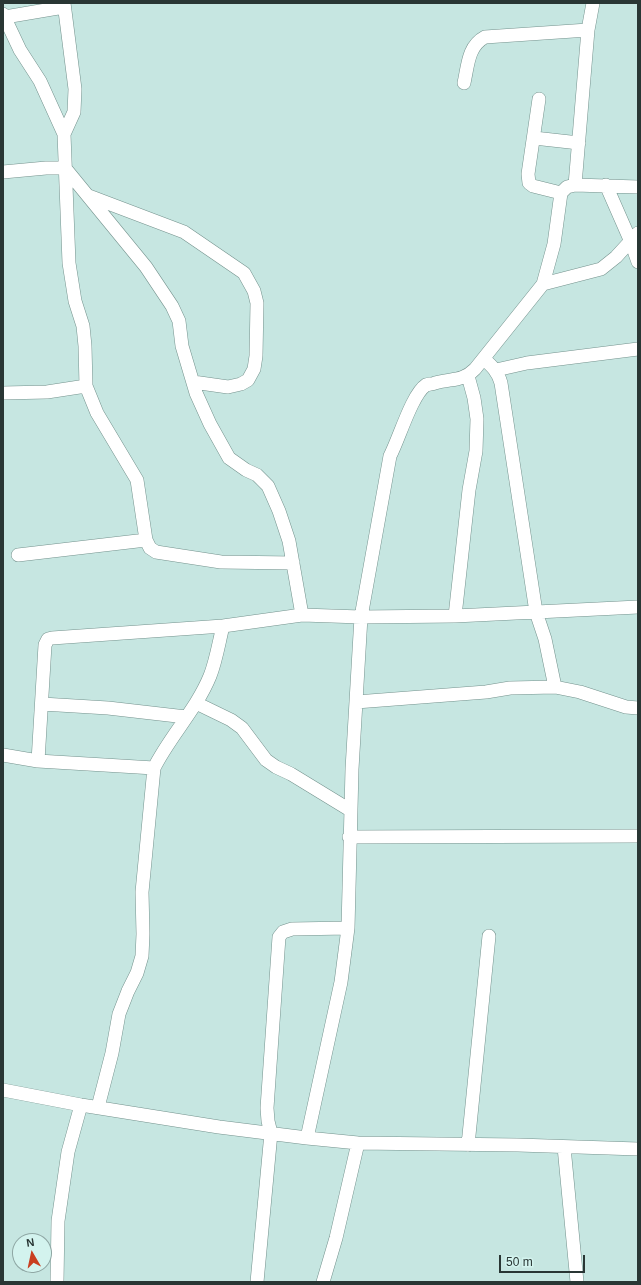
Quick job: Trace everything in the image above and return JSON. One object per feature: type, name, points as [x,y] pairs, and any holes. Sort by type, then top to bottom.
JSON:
[{"type":"street","points":[[575,185],[588,30],[593,3]]},
{"type":"street","points":[[64,134],[74,112],[75,89],[64,5],[4,16],[20,50],[40,81],[64,134],[69,263],[75,301],[83,326],[86,386],[97,413],[137,480],[146,540],[150,548],[156,552],[221,562],[293,563]]},
{"type":"street","points":[[464,83],[471,51],[474,45],[485,37],[588,30]]},
{"type":"street","points":[[539,99],[528,174],[529,183],[533,186],[561,193]]},
{"type":"street","points":[[534,138],[578,143]]},
{"type":"street","points":[[3,172],[46,168],[65,168]]},
{"type":"street","points":[[65,168],[146,268],[172,306],[179,321],[182,346],[196,393],[210,424],[229,458],[257,476],[268,486],[279,512],[288,541],[302,615]]},
{"type":"street","points":[[307,1138],[341,982],[348,928],[350,810],[361,617],[390,456],[397,443],[413,401],[419,393],[427,385],[468,376],[484,359],[544,284],[554,244],[561,193],[567,187],[575,185],[638,187]]},
{"type":"street","points":[[606,185],[634,238],[638,262]]},
{"type":"street","points":[[87,195],[184,232],[244,273],[254,291],[257,303],[256,356],[254,369],[248,380],[228,388],[192,382]]},
{"type":"street","points":[[544,284],[601,269],[616,257],[634,238]]},
{"type":"street","points":[[496,370],[527,363],[638,349]]},
{"type":"street","points":[[484,359],[500,376],[536,612],[544,633],[555,687]]},
{"type":"street","points":[[456,616],[469,490],[476,451],[476,419],[474,398],[468,376]]},
{"type":"street","points":[[3,393],[47,392],[86,386]]},
{"type":"street","points":[[18,555],[146,540]]},
{"type":"street","points":[[38,761],[45,645],[48,639],[223,626],[302,615],[361,617],[456,616],[638,607]]},
{"type":"street","points":[[98,1108],[112,1053],[119,1014],[137,973],[142,956],[142,892],[154,768],[163,750],[196,703],[210,676],[223,626]]},
{"type":"street","points":[[356,702],[486,692],[510,688],[555,687],[580,692],[626,707],[638,708]]},
{"type":"street","points":[[196,703],[231,720],[242,728],[266,760],[276,768],[291,774],[350,810]]},
{"type":"street","points":[[42,704],[108,708],[186,717]]},
{"type":"street","points":[[3,755],[38,761],[154,768]]},
{"type":"street","points":[[349,837],[638,836]]},
{"type":"street","points":[[256,1282],[271,1133],[268,1121],[267,1094],[279,937],[283,932],[292,929],[348,928]]},
{"type":"street","points":[[468,1145],[489,936]]},
{"type":"street","points":[[3,1090],[98,1108],[219,1126],[358,1144],[518,1145],[638,1149]]},
{"type":"street","points":[[57,1282],[58,1222],[68,1152],[81,1105]]},
{"type":"street","points":[[323,1282],[336,1238],[358,1144]]},
{"type":"street","points":[[564,1147],[577,1282]]}]
